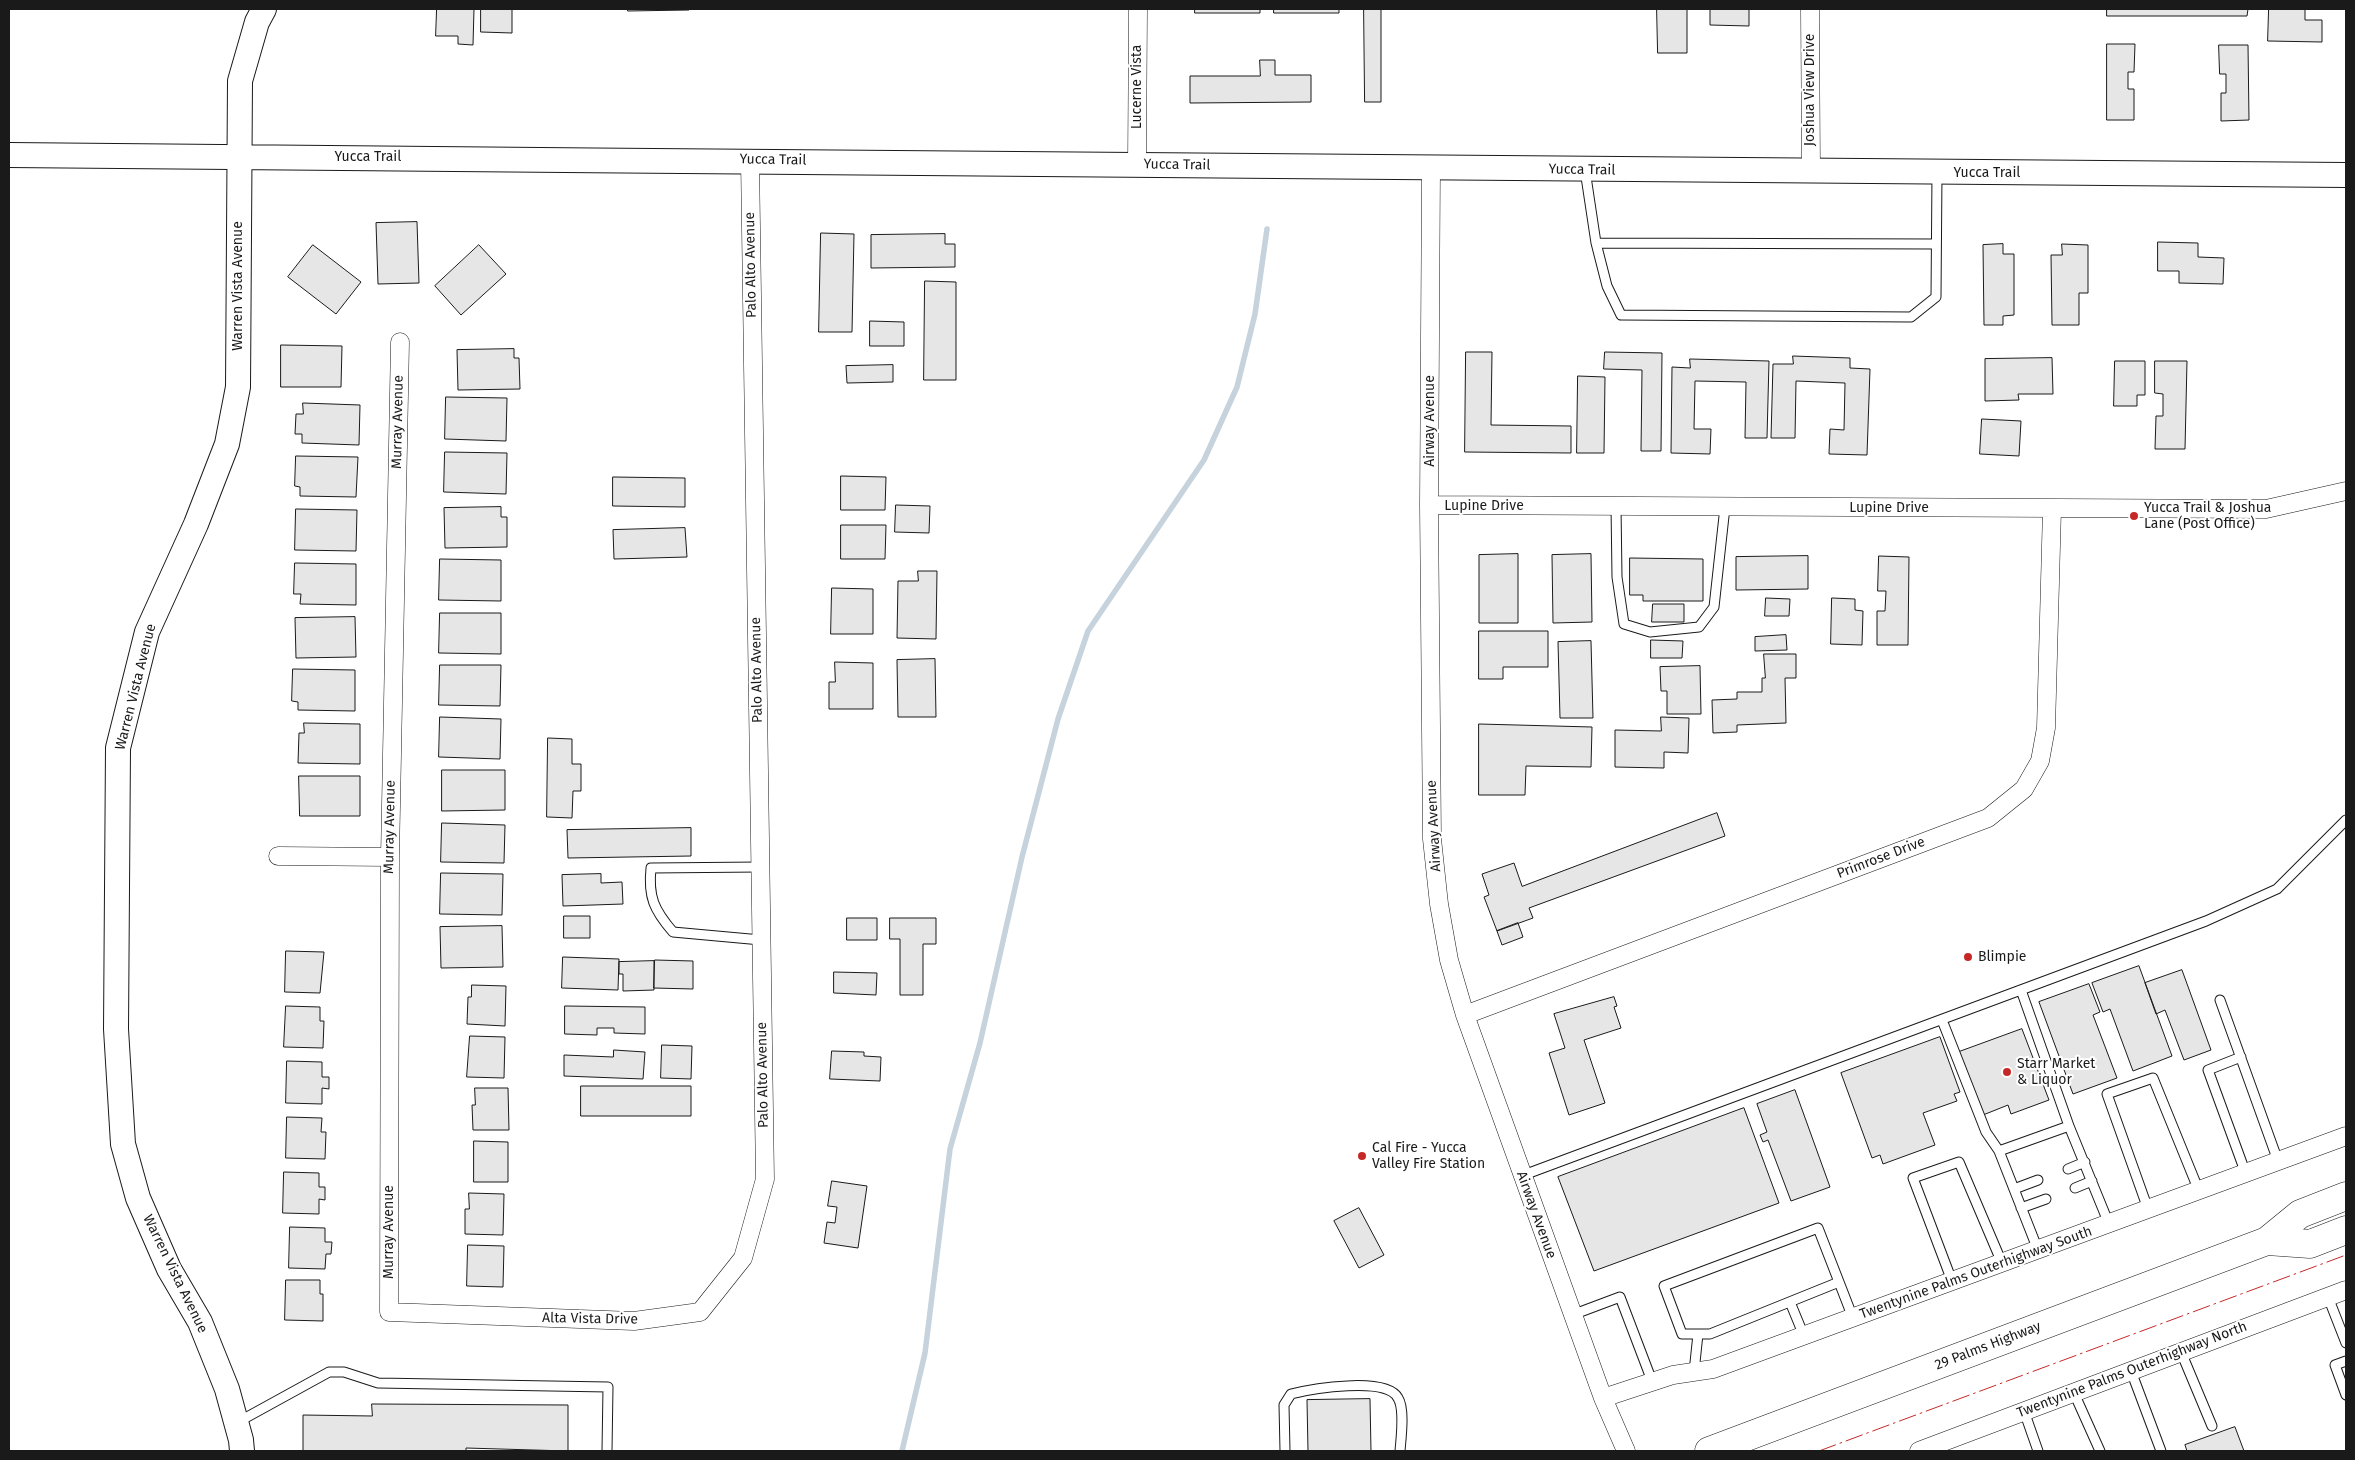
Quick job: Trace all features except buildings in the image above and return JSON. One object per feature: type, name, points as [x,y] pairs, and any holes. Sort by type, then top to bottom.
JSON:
[{"type":"main road","name":"Warren Vista Avenue","points":[[242,1451],[227,1389],[200,1322],[169,1268],[138,1198],[123,1144],[116,1029],[118,748],[147,632],[196,524],[228,444],[238,387],[238,156],[240,82],[257,22],[264,9]]},
{"type":"main road","name":"Yucca Trail","points":[[9,155],[2346,175]]},
{"type":"main road","name":"29 Palms Highway","points":[[1709,1451],[2267,1241],[2300,1214],[2346,1196]]},
{"type":"main road","name":"29 Palms Highway","points":[[2267,1241],[2310,1244],[2346,1230]]},
{"type":"street","name":"Lucerne Vista","points":[[1137,165],[1138,9]]},
{"type":"street","name":"Joshua View Drive","points":[[1810,9],[1811,171]]},
{"type":"street","name":"Palo Alto Avenue","points":[[750,160],[765,1179]]},
{"type":"street","name":"Airway Avenue","points":[[1431,168],[1430,505],[1432,839],[1439,904],[1449,960],[1465,1016],[1572,1315],[1603,1398],[1626,1451]]},
{"type":"street","name":"Murray Avenue","points":[[389,1312],[390,857],[400,342]]},
{"type":"street","name":"Lupine Drive","points":[[1430,505],[2266,509],[2346,491]]},
{"type":"street","name":"Primrose Drive","points":[[1465,1016],[1988,818],[2024,789],[2040,761],[2046,728],[2052,509]]},
{"type":"street","points":[[278,856],[390,857]]},
{"type":"street","name":"Twentynine Palms Outerhighway South","points":[[1603,1398],[1673,1375],[1713,1369],[2346,1136]]},
{"type":"street","name":"Alta Vista Drive","points":[[389,1312],[634,1321],[700,1312],[743,1258],[765,1179]]},
{"type":"street","name":"Twentynine Palms Outerhighway North","points":[[1919,1451],[2346,1290]]},
{"type":"lane","points":[[1585,169],[1596,243],[1607,286],[1621,315],[1911,317],[1936,297],[1937,172]]},
{"type":"lane","points":[[1596,243],[1936,244]]},
{"type":"lane","points":[[1616,506],[1617,577],[1624,624],[1650,632],[1699,627],[1714,607],[1725,507]]},
{"type":"lane","points":[[1521,1176],[2206,922],[2277,889],[2346,820]]},
{"type":"lane","points":[[760,866],[651,868],[649,883],[654,908],[673,932],[761,940]]},
{"type":"lane","points":[[2021,990],[2069,1126],[2109,1224]]},
{"type":"lane","points":[[2220,1000],[2278,1161]]},
{"type":"lane","points":[[1942,1020],[1986,1132],[1999,1151],[2038,1250]]},
{"type":"lane","points":[[2241,1057],[2208,1070],[2246,1174]]},
{"type":"lane","points":[[2148,1210],[2107,1094],[2153,1078],[2199,1191]]},
{"type":"lane","points":[[1999,1151],[2069,1126]]},
{"type":"lane","points":[[1952,1281],[1913,1178],[1959,1162],[2002,1263]]},
{"type":"lane","points":[[2068,1168],[2085,1162]]},
{"type":"lane","points":[[2014,1189],[2038,1180]]},
{"type":"lane","points":[[2075,1188],[2092,1181]]},
{"type":"lane","points":[[2021,1208],[2046,1199]]},
{"type":"lane","points":[[1839,1282],[1710,1334],[1682,1334],[1664,1286],[1818,1228],[1839,1282],[1853,1318]]},
{"type":"lane","points":[[2328,1296],[2346,1343]]},
{"type":"lane","points":[[1572,1315],[1620,1297],[1652,1381]]},
{"type":"lane","points":[[1790,1302],[1804,1336]]},
{"type":"lane","points":[[1694,1372],[1698,1334]]},
{"type":"lane","points":[[2182,1352],[2212,1426]]},
{"type":"lane","points":[[2346,1361],[2335,1365],[2346,1395]]},
{"type":"lane","points":[[2131,1371],[2161,1451]]},
{"type":"lane","points":[[236,1423],[329,1372],[344,1372],[378,1383],[608,1387],[607,1451]]},
{"type":"lane","points":[[1285,1451],[1284,1405],[1291,1394],[1316,1388],[1376,1386],[1389,1389],[1398,1398],[1402,1421],[1400,1451]]},
{"type":"lane","points":[[2074,1393],[2100,1451]]},
{"type":"lane","points":[[2024,1412],[2038,1451]]},
{"type":"waterway","points":[[902,1451],[925,1353],[950,1149],[980,1043],[1022,857],[1058,719],[1088,631],[1204,460],[1237,387],[1255,314],[1267,229]]},
{"type":"power","points":[[1819,1451],[2346,1255]]},
{"type":"place","name":"Yucca Trail & Joshua Lane (Post Office)","points":[[2134,516]]},
{"type":"place","name":"Blimpie","points":[[1968,957]]},
{"type":"place","name":"Starr Market & Liquor","points":[[2007,1072]]},
{"type":"place","name":"Cal Fire - Yucca Valley Fire Station","points":[[1362,1156]]}]
